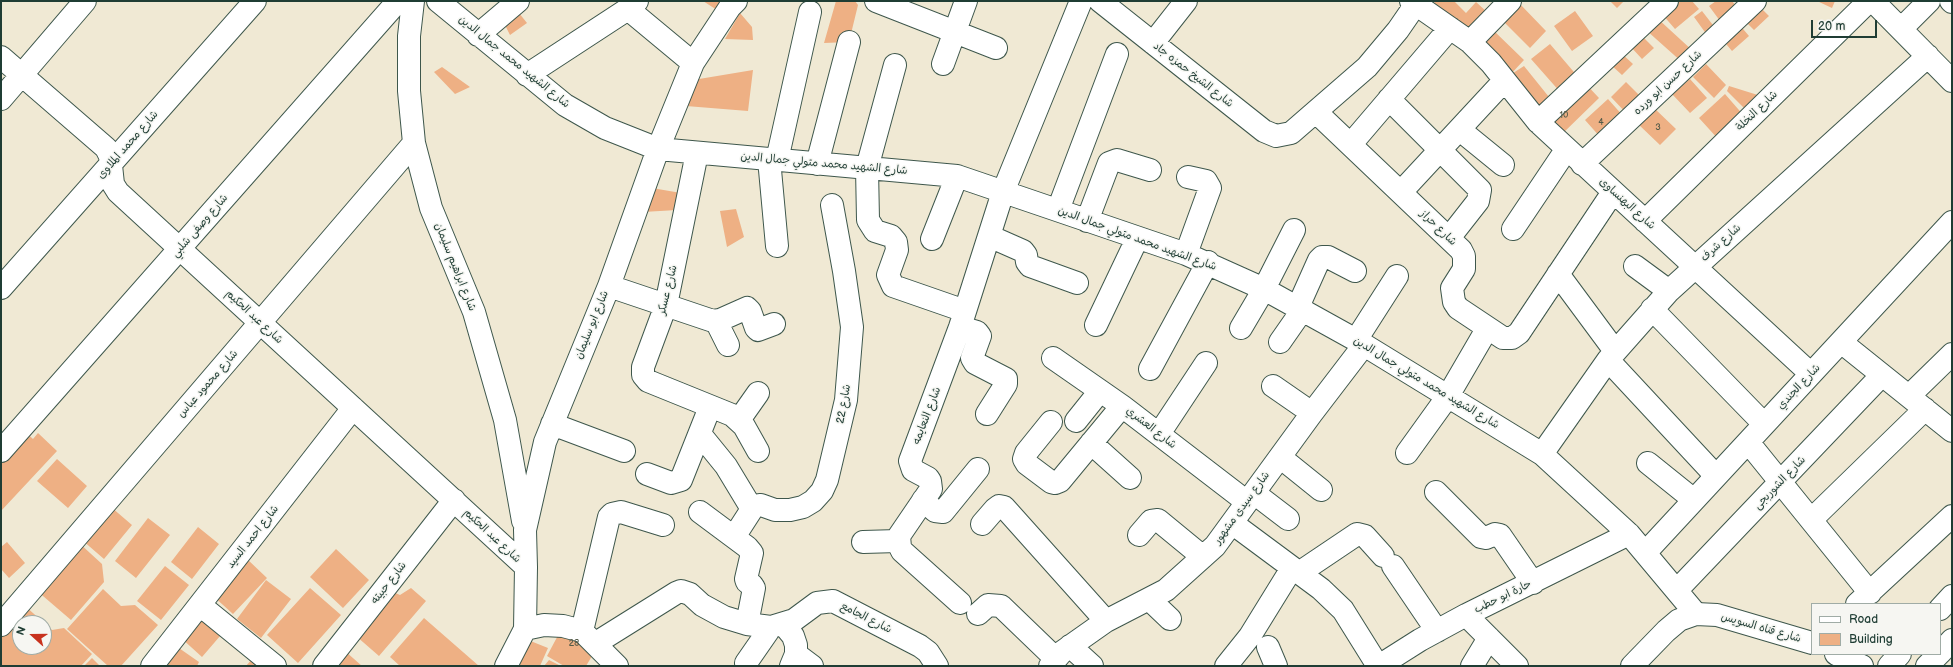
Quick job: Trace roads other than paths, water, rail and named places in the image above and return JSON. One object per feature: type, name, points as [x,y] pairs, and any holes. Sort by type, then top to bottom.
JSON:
[{"type":"street","points":[[1,99],[85,1]]},
{"type":"street","name":"شارع محمد الملاوى","points":[[1,288],[255,1]]},
{"type":"street","name":"شارع وصفى شلبي","points":[[1,450],[398,1]]},
{"type":"street","name":"شارع ابراهيم سليمان","points":[[413,1],[408,36],[409,91],[414,143],[431,208],[474,312],[505,420],[525,530]]},
{"type":"street","name":"شارع الشهيد محمد جمال الدين","points":[[438,1],[527,75],[572,109],[605,128],[658,149]]},
{"type":"street","points":[[478,35],[518,1]]},
{"type":"street","name":"شارع ابو سليمان","points":[[506,666],[525,629],[525,530],[545,442],[609,286],[658,149],[693,63],[730,7],[736,1]]},
{"type":"street","points":[[876,1],[996,48]]},
{"type":"street","points":[[943,64],[966,1]]},
{"type":"street","name":"شارع النعايمه","points":[[898,541],[902,531],[931,489],[930,481],[925,476],[913,470],[910,462],[963,319],[1003,192],[1081,1]]},
{"type":"street","name":"شارع الشيخ حمزه جاد","points":[[1100,1],[1264,131],[1276,136],[1291,133],[1316,112]]},
{"type":"street","points":[[1153,43],[1186,1]]},
{"type":"street","points":[[1470,42],[1510,1]]},
{"type":"street","points":[[1538,122],[1667,1]]},
{"type":"street","name":"شارع حسن ابو ورده","points":[[1513,229],[1574,157],[1755,1]]},
{"type":"street","name":"شارع النخلة","points":[[1645,221],[1869,1]]},
{"type":"street","points":[[1873,1],[1952,81]]},
{"type":"street","points":[[1901,29],[1929,1]]},
{"type":"street","points":[[1316,112],[1367,67],[1398,30],[1415,2]]},
{"type":"street","name":"شارع البهنساوى","points":[[1415,2],[1470,42],[1491,64],[1538,122],[1574,157],[1695,266],[1811,374]]},
{"type":"street","points":[[527,75],[632,5],[693,63]]},
{"type":"street","points":[[777,246],[773,160],[810,12]]},
{"type":"street","points":[[1351,144],[1450,28]]},
{"type":"street","points":[[817,164],[849,42]]},
{"type":"street","points":[[1058,210],[1117,54]]},
{"type":"street","name":"شارع شرف","points":[[1542,454],[1612,356],[1669,291],[1928,56]]},
{"type":"street","name":"شارع عبد الحكيم","points":[[1,57],[106,148],[111,165],[112,179],[118,192],[526,567]]},
{"type":"street","points":[[895,65],[867,168],[869,225],[875,231],[891,236],[897,246],[888,275],[893,286],[963,319],[980,336],[972,358],[973,361],[977,365],[1006,379],[1006,384],[987,414]]},
{"type":"street","points":[[1401,192],[1504,81]]},
{"type":"street","points":[[1389,99],[1478,186],[1480,194],[1478,201],[1449,238]]},
{"type":"street","name":"شارع حراز","points":[[1316,112],[1461,250],[1464,269],[1452,288],[1454,302],[1458,308],[1487,329],[1498,336],[1507,339],[1516,336],[1558,274]]},
{"type":"street","points":[[1460,130],[1504,164]]},
{"type":"street","name":"شارع محمود عباس","points":[[1,625],[414,143]]},
{"type":"street","name":"شارع الشهيد محمد متولي جمال الدين","points":[[658,149],[957,176],[1058,210],[1137,239],[1208,262],[1264,289],[1360,342],[1542,454],[1629,534],[1696,614]]},
{"type":"street","name":"شارع عسكر","points":[[697,153],[666,305],[643,367],[643,375],[648,381],[732,415],[739,420]]},
{"type":"street","points":[[1087,221],[1107,166],[1111,161],[1117,160],[1150,170]]},
{"type":"street","points":[[932,239],[957,176]]},
{"type":"street","points":[[1186,254],[1210,188],[1206,181],[1188,177]]},
{"type":"street","points":[[1613,192],[1558,274],[1612,356],[1716,476]]},
{"type":"street","name":"شارع 22","points":[[752,509],[761,505],[776,510],[790,510],[803,507],[813,501],[822,491],[826,480],[846,400],[852,327],[832,205]]},
{"type":"street","name":"شارع الجندي","points":[[1645,553],[1952,222]]},
{"type":"street","points":[[1241,328],[1264,289],[1294,230]]},
{"type":"street","points":[[989,236],[1022,251],[1026,255],[1028,265],[1077,283]]},
{"type":"street","points":[[1096,325],[1137,239]]},
{"type":"street","points":[[1280,342],[1300,308],[1319,260],[1322,257],[1328,257],[1355,271]]},
{"type":"street","points":[[1150,369],[1208,262]]},
{"type":"street","points":[[1635,266],[1669,291]]},
{"type":"street","name":"شارع سيدى مشهور","points":[[1059,657],[1106,621],[1166,590],[1215,546],[1312,413],[1360,342],[1397,276]]},
{"type":"street","points":[[609,286],[716,321],[747,308],[750,310],[758,330],[774,324]]},
{"type":"street","points":[[1652,309],[1764,424]]},
{"type":"street","points":[[716,321],[728,345]]},
{"type":"street","points":[[1407,453],[1448,396],[1487,329]]},
{"type":"street","points":[[1841,342],[1952,431]]},
{"type":"street","points":[[1811,520],[1917,403],[1952,354]]},
{"type":"street","name":"شارع العشري","points":[[1053,358],[1250,498],[1288,519]]},
{"type":"street","points":[[1159,434],[1206,363]]},
{"type":"street","name":"شارع الشوربجى","points":[[1677,590],[1882,375]]},
{"type":"street","points":[[1273,386],[1312,413]]},
{"type":"street","points":[[1076,421],[1100,390]]},
{"type":"street","points":[[758,393],[739,420],[758,451]]},
{"type":"street","points":[[1050,422],[1026,453],[1024,459],[1027,464],[1051,482],[1056,483],[1122,406]]},
{"type":"street","points":[[647,474],[671,483],[681,480],[710,407]]},
{"type":"street","name":"شارع احمد السيد","points":[[152,666],[354,408]]},
{"type":"street","points":[[552,424],[624,451]]},
{"type":"street","points":[[700,434],[726,466],[752,509],[734,537]]},
{"type":"street","points":[[1748,442],[1811,520],[1864,598],[1952,516]]},
{"type":"street","points":[[1091,443],[1130,478]]},
{"type":"street","points":[[1280,457],[1322,490]]},
{"type":"street","points":[[1648,462],[1694,500]]},
{"type":"street","points":[[923,500],[935,511],[943,512],[978,469]]},
{"type":"street","points":[[1436,492],[1481,537],[1486,538],[1495,534],[1500,534],[1533,582]]},
{"type":"street","name":"شارع حبيته","points":[[324,666],[454,500]]},
{"type":"street","points":[[982,524],[995,509],[999,506],[1004,507],[1106,621]]},
{"type":"street","points":[[594,647],[606,522],[612,514],[621,512],[664,525]]},
{"type":"street","points":[[700,512],[748,547],[752,553],[746,579],[747,582],[754,588],[747,624]]},
{"type":"street","points":[[1139,535],[1151,521],[1158,520],[1203,557]]},
{"type":"street","points":[[1232,523],[1321,589],[1343,610],[1379,666]]},
{"type":"street","points":[[1226,666],[1250,636],[1295,570],[1357,534],[1365,536],[1388,561],[1437,631]]},
{"type":"street","name":"حارة ابو حطب","points":[[1379,666],[1466,615],[1629,534]]},
{"type":"street","points":[[863,542],[898,541],[902,551],[969,608],[993,604],[1001,606],[1059,657],[1092,666]]},
{"type":"street","points":[[594,647],[681,591],[690,594],[702,605],[724,617],[747,624],[777,626],[793,636],[800,662]]},
{"type":"street","points":[[1941,609],[1952,596]]},
{"type":"street","points":[[1149,599],[1170,619]]},
{"type":"street","name":"شارع الجامع","points":[[777,626],[794,620],[817,604],[833,601],[928,661]]},
{"type":"street","points":[[200,605],[275,666]]},
{"type":"street","name":"شارع قناه السويس","points":[[1632,666],[1666,631],[1680,620],[1696,614],[1717,615],[1811,643]]},
{"type":"street","points":[[1466,615],[1517,666]]},
{"type":"street","points":[[525,629],[544,625],[563,626],[594,647],[617,666]]},
{"type":"street","points":[[746,663],[777,626]]},
{"type":"street","points":[[1472,666],[1489,638]]},
{"type":"street","points":[[1941,651],[1952,640]]},
{"type":"street","points":[[1838,655],[1862,666]]},
{"type":"street","points":[[1889,666],[1899,655]]},
{"type":"street","points":[[1927,666],[1937,655]]}]
